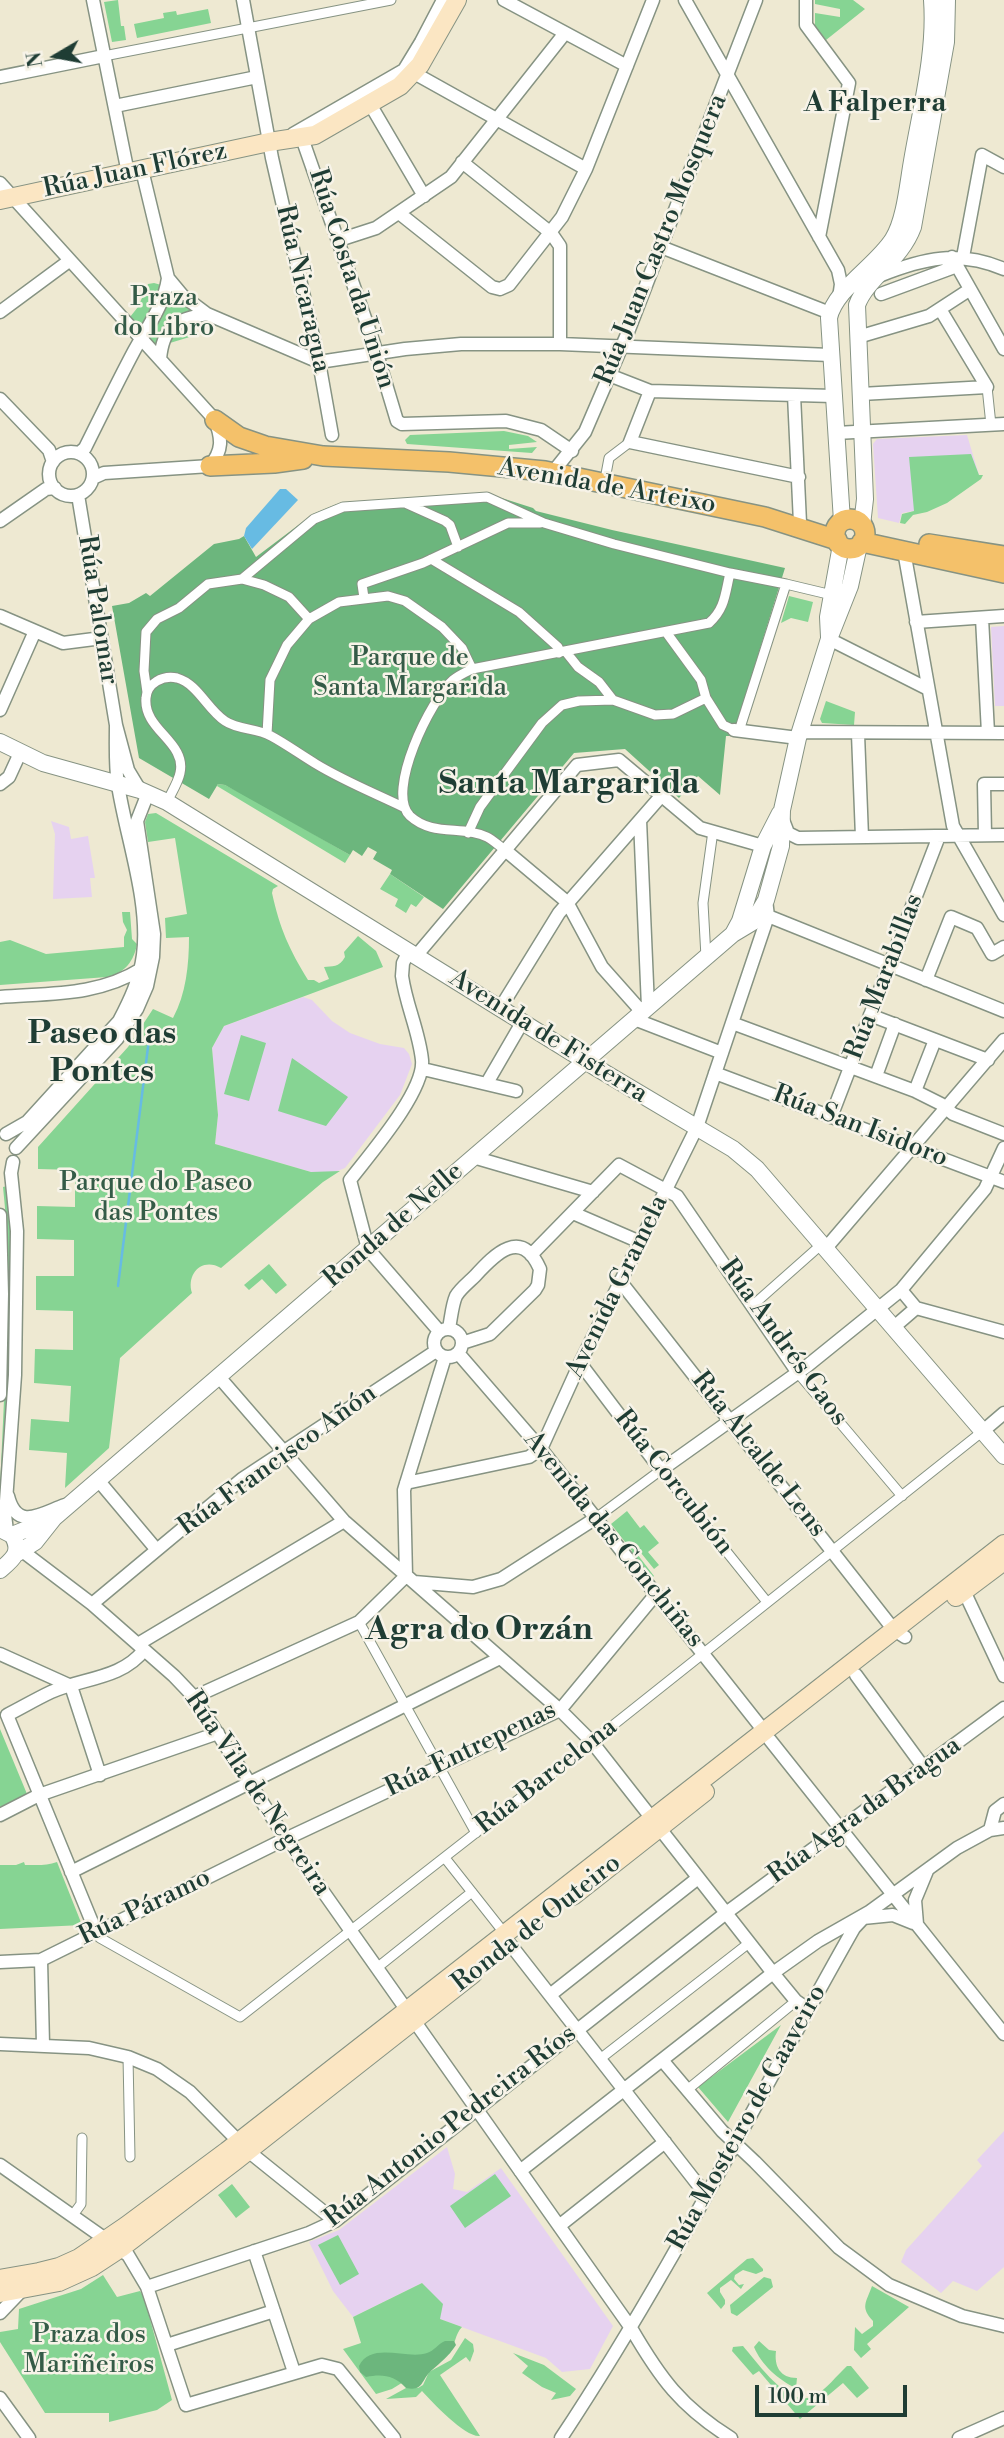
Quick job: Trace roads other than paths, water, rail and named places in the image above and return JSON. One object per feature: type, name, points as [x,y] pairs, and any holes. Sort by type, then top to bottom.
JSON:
[{"type":"main road","name":"Rúa Juan Flórez","points":[[6,199],[269,142],[315,135],[400,86],[414,73],[457,0]]},
{"type":"main road","name":"Avenida de Arteixo","points":[[215,420],[252,442],[323,456],[498,466],[553,472],[851,535],[1004,556]]},
{"type":"main road","name":"Avenida de Arteixo","points":[[210,466],[274,463],[323,456]]},
{"type":"main road","name":"Avenida de Arteixo","points":[[765,517],[800,523],[904,551],[1004,573]]},
{"type":"main road","name":"Ronda de Outeiro","points":[[0,2293],[60,2282],[74,2276],[900,1633],[1004,1545]]},
{"type":"main road","name":"Ronda de Outeiro","points":[[767,1735],[856,1675],[900,1633],[964,1591],[1004,1560]]},
{"type":"main road","name":"Ronda de Outeiro","points":[[0,2278],[60,2267],[114,2243]]},
{"type":"street","points":[[93,0],[115,106],[168,278],[183,296],[207,314],[319,362],[461,344],[560,344],[830,355]]},
{"type":"street","name":"Rúa Nicaragua","points":[[243,0],[269,142],[319,362],[332,435]]},
{"type":"street","points":[[0,77],[391,0]]},
{"type":"street","name":"Rúa Juan Flórez","points":[[269,142],[303,129],[404,69],[443,0]]},
{"type":"street","points":[[504,0],[627,66]]},
{"type":"street","points":[[399,213],[492,288],[500,289],[509,285],[551,233],[586,169],[653,0]]},
{"type":"street","points":[[685,0],[838,270],[841,284],[833,307],[830,355],[836,433],[851,535],[849,592],[829,639],[799,735],[782,810],[781,846],[764,911],[1004,1011]]},
{"type":"street","name":"Rúa Juan Castro Mosquera","points":[[553,472],[585,432],[661,247],[756,0]]},
{"type":"street","points":[[806,0],[806,25],[849,83],[819,237]]},
{"type":"street","points":[[829,639],[828,617],[832,595],[865,499],[857,318],[859,301],[898,229],[932,40],[932,0]]},
{"type":"street","points":[[833,307],[902,249],[913,227],[946,42],[947,0]]},
{"type":"street","points":[[339,240],[376,228],[451,177],[565,33]]},
{"type":"street","points":[[414,73],[586,169]]},
{"type":"street","points":[[115,106],[257,77]]},
{"type":"street","points":[[369,104],[424,196]]},
{"type":"street","name":"Rúa Costa da Unión","points":[[302,138],[377,353],[397,421],[402,424],[506,421],[541,430],[572,451]]},
{"type":"street","points":[[1002,342],[969,290],[957,260],[982,155],[1004,167]]},
{"type":"street","points":[[462,162],[551,233],[560,246],[560,344]]},
{"type":"street","name":"Avenida de Arteixo","points":[[0,183],[6,199],[69,261],[215,420]]},
{"type":"street","points":[[661,247],[833,307],[849,305],[857,318]]},
{"type":"street","points":[[881,294],[957,260]]},
{"type":"street","points":[[838,270],[850,277],[871,275],[913,263],[957,260],[1004,269]]},
{"type":"street","points":[[0,312],[69,261]]},
{"type":"street","points":[[55,488],[50,473],[53,462],[62,454],[79,453],[85,448],[141,338],[159,310],[166,294],[168,278]]},
{"type":"street","points":[[858,337],[929,316],[969,290]]},
{"type":"street","points":[[836,433],[997,424],[987,387],[940,309]]},
{"type":"street","points":[[160,359],[161,342],[165,333],[183,321],[207,314]]},
{"type":"street","points":[[609,375],[649,391],[834,396]]},
{"type":"street","points":[[861,394],[987,387]]},
{"type":"street","points":[[606,474],[609,457],[630,442],[649,391]]},
{"type":"street","points":[[794,395],[800,523]]},
{"type":"street","points":[[0,399],[48,450],[53,462]]},
{"type":"street","points":[[0,521],[46,489],[55,488],[66,495],[78,495],[87,489],[93,478],[104,472],[210,466],[222,440],[215,420]]},
{"type":"street","points":[[630,442],[799,477]]},
{"type":"street","points":[[79,453],[90,463],[93,478]]},
{"type":"street","name":"Rúa Palomar","points":[[78,495],[116,725],[128,770],[143,796]]},
{"type":"street","points":[[242,579],[314,519],[343,507],[487,497],[544,523],[614,544],[832,595]]},
{"type":"street","points":[[405,503],[450,525],[458,547]]},
{"type":"street","points":[[364,598],[362,584],[431,559],[508,523],[544,523]]},
{"type":"street","points":[[904,551],[953,826],[1004,915]]},
{"type":"street","points":[[431,559],[519,612],[578,667],[599,682],[613,700]]},
{"type":"street","points":[[722,1054],[641,1012],[602,967],[568,902],[505,850],[489,838],[426,826],[408,814],[403,807],[401,793],[403,780],[429,711],[453,680],[472,669],[709,623],[720,614],[730,573]]},
{"type":"street","points":[[167,802],[180,773],[179,758],[172,745],[154,727],[146,708],[146,632],[157,619],[179,608],[208,584],[242,579],[264,585],[289,597],[309,619]]},
{"type":"street","points":[[737,731],[786,584]]},
{"type":"street","points":[[267,734],[270,680],[287,645],[309,619],[339,602],[388,596],[405,601],[442,627],[461,648],[472,669]]},
{"type":"street","points":[[0,615],[63,643],[102,638]]},
{"type":"street","points":[[916,622],[1004,617]]},
{"type":"street","points":[[982,618],[988,733]]},
{"type":"street","points":[[0,710],[34,631]]},
{"type":"street","points":[[666,632],[701,680],[706,698],[723,725],[737,731],[799,735],[1004,733]]},
{"type":"street","points":[[829,639],[928,689]]},
{"type":"street","points":[[147,692],[153,683],[163,678],[175,678],[189,683],[205,704],[226,722],[267,734],[352,784],[403,807]]},
{"type":"street","points":[[468,833],[480,807],[542,723],[562,705],[579,701],[613,700],[654,715],[673,714],[706,698]]},
{"type":"street","name":"Rúa Palomar","points":[[116,725],[115,763],[119,790]]},
{"type":"street","points":[[858,734],[862,837]]},
{"type":"street","name":"Avenida de Fisterra","points":[[0,742],[43,763],[119,790],[167,802],[747,1159],[1004,1456]]},
{"type":"street","points":[[0,784],[9,777],[20,753]]},
{"type":"street","points":[[461,1348],[460,1335],[444,1330],[368,1249],[350,1180],[412,1095],[423,1069],[402,976],[403,963],[577,765],[619,760],[700,828],[762,846]]},
{"type":"street","points":[[985,835],[984,785],[1004,784]]},
{"type":"street","points":[[119,790],[129,811],[143,796]]},
{"type":"street","points":[[2,1133],[27,1122],[119,1021],[141,969],[143,920],[129,832],[119,790]]},
{"type":"street","points":[[500,1007],[568,902],[662,795]]},
{"type":"street","points":[[1,1567],[18,1544],[7,1492],[15,1375],[16,1231],[11,1173],[13,1162],[16,1148],[117,1039],[137,1009],[147,986],[153,957],[153,934],[137,821],[143,796]]},
{"type":"street","points":[[782,810],[788,833],[798,838]]},
{"type":"street","points":[[736,928],[762,846],[782,810]]},
{"type":"street","points":[[640,820],[641,1012]]},
{"type":"street","points":[[706,957],[704,903],[713,831]]},
{"type":"street","points":[[781,846],[788,838],[1004,835]]},
{"type":"street","name":"Rúa Marabillas","points":[[831,1117],[939,836]]},
{"type":"street","name":"Ronda de Nelle","points":[[18,1544],[54,1517],[219,1377],[706,957],[736,928],[753,922],[764,911]]},
{"type":"street","name":"Avenida Gramela","points":[[541,1449],[580,1363],[697,1127],[732,1023],[764,911]]},
{"type":"street","points":[[926,980],[951,917],[977,928],[992,954],[1004,947]]},
{"type":"street","points":[[0,997],[99,988],[123,980],[141,969]]},
{"type":"street","points":[[99,988],[116,991],[129,1001]]},
{"type":"street","points":[[870,1015],[988,1060]]},
{"type":"street","points":[[486,1083],[523,1021]]},
{"type":"street","points":[[732,1023],[915,1091],[953,1114],[1004,1135]]},
{"type":"street","points":[[876,1076],[895,1024]]},
{"type":"street","points":[[915,1091],[935,1040]]},
{"type":"street","points":[[752,1306],[824,1246],[914,1148],[1004,1040]]},
{"type":"street","points":[[423,1069],[516,1091]]},
{"type":"street","name":"Rúa San Isidoro","points":[[715,1073],[998,1180]]},
{"type":"street","points":[[2,1133],[13,1140],[16,1148]]},
{"type":"street","points":[[194,1697],[359,1622],[410,1579],[473,1587],[501,1579],[596,1518],[798,1373],[901,1290],[985,1189],[998,1180],[1004,1148]]},
{"type":"street","points":[[473,1157],[593,1192],[531,1255]]},
{"type":"street","points":[[0,1169],[13,1162]]},
{"type":"street","name":"Rúa Andrés Gaos","points":[[593,1192],[620,1165],[677,1196],[798,1373],[902,1496]]},
{"type":"street","points":[[573,1213],[640,1242]]},
{"type":"street","points":[[0,1215],[0,1395]]},
{"type":"street","points":[[514,1247],[523,1248],[531,1255],[540,1269],[535,1290],[490,1334],[461,1348],[452,1356],[441,1354],[434,1343],[444,1330],[456,1296],[495,1255],[514,1247]]},
{"type":"street","name":"Rúa Alcalde Lens","points":[[620,1281],[900,1633]]},
{"type":"street","points":[[901,1290],[916,1308],[1004,1332]]},
{"type":"street","points":[[894,1327],[916,1308]]},
{"type":"street","name":"Avenida das Conchiñas","points":[[461,1348],[1004,2034]]},
{"type":"street","points":[[410,1579],[404,1490],[441,1354]]},
{"type":"street","name":"Rúa Francisco Añón","points":[[92,1604],[242,1479],[441,1354]]},
{"type":"street","name":"Rúa Corcubión","points":[[580,1363],[661,1470],[767,1602]]},
{"type":"street","points":[[219,1377],[344,1521],[560,1710],[592,1742],[773,1973],[796,2001],[808,2010]]},
{"type":"street","points":[[983,1431],[1004,1413]]},
{"type":"street","name":"Rúa Barcelona","points":[[96,1932],[100,1938],[240,2017],[445,1858],[983,1431]]},
{"type":"street","points":[[406,1483],[529,1457],[541,1449]]},
{"type":"street","points":[[98,1480],[156,1549]]},
{"type":"street","points":[[7,1492],[13,1510],[26,1518],[72,1502]]},
{"type":"street","name":"Ronda de Nelle","points":[[18,1544],[54,1517]]},
{"type":"street","points":[[96,1932],[7,1715],[52,1691],[116,1672],[138,1659],[141,1647],[344,1521]]},
{"type":"street","name":"Rúa Vila de Negreira","points":[[18,1544],[92,1604],[194,1697],[286,1839],[631,2328],[655,2367],[694,2413],[731,2438]]},
{"type":"street","points":[[964,1591],[1004,1676]]},
{"type":"street","name":"Rúa Entrepenas","points":[[286,1839],[560,1710],[656,1594]]},
{"type":"street","points":[[359,1622],[476,1833]]},
{"type":"street","points":[[0,1654],[71,1686],[100,1775]]},
{"type":"street","points":[[71,1872],[500,1658]]},
{"type":"street","points":[[856,1675],[924,1768]]},
{"type":"street","name":"Rúa Agra da Bragua","points":[[726,1913],[1004,1708]]},
{"type":"street","points":[[0,1815],[39,1795],[218,1733]]},
{"type":"street","points":[[990,1830],[995,1811],[1003,1806]]},
{"type":"street","points":[[520,2171],[773,1973],[818,1941],[866,1915],[957,1848],[990,1830],[1004,1828]]},
{"type":"street","name":"Rúa Páramo","points":[[0,1962],[41,1960],[286,1839]]},
{"type":"street","points":[[445,1858],[706,2195]]},
{"type":"street","points":[[866,1915],[893,1915],[917,1925],[915,1900],[927,1870]]},
{"type":"street","points":[[550,1995],[698,1878]]},
{"type":"street","points":[[378,1967],[472,1892]]},
{"type":"street","name":"Rúa Antonio Pedreira Ríos","points":[[147,2287],[309,2233],[335,2221],[726,1913]]},
{"type":"street","name":"Rúa Mosteiro de Caaveiro","points":[[561,2438],[631,2328],[736,2144],[854,1928],[866,1915]]},
{"type":"street","points":[[600,2059],[749,1943]]},
{"type":"street","points":[[41,1960],[43,2045]]},
{"type":"street","points":[[687,2090],[796,2001]]},
{"type":"street","points":[[0,2044],[89,2048],[128,2057],[157,2070],[190,2092],[243,2146],[335,2221]]},
{"type":"street","points":[[128,2057],[130,2157]]},
{"type":"street","points":[[662,2060],[722,2132],[824,2234],[882,2280],[962,2316],[1004,2326]]},
{"type":"street","points":[[73,2215],[81,2204],[82,2138]]},
{"type":"street","points":[[559,2226],[665,2142]]},
{"type":"street","points":[[0,2165],[128,2255],[147,2287],[186,2405],[322,2365],[338,2369],[394,2438]]},
{"type":"street","points":[[254,2251],[294,2372]]},
{"type":"street","points":[[0,2313],[23,2289]]},
{"type":"street","points":[[167,2345],[274,2311]]},
{"type":"street","points":[[0,2398],[29,2438]]},
{"type":"street","points":[[959,2438],[1004,2418]]},
{"type":"water","points":[[280,489],[286,489],[298,500],[252,549],[244,536],[246,528]]},
{"type":"waterway","points":[[118,1286],[149,1039]]},
{"type":"district","name":"A Falperra","points":[[875,104]]},
{"type":"district","name":"Santa Margarida","points":[[569,785]]},
{"type":"district","name":"Paseo das Pontes","points":[[102,1054]]},
{"type":"district","name":"Agra do Orzán","points":[[479,1631]]},
{"type":"park label","name":"Praza do Libro","points":[[164,314]]},
{"type":"park label","name":"Parque de Santa Margarida","points":[[410,674]]},
{"type":"park label","name":"Parque do Paseo das Pontes","points":[[156,1199]]},
{"type":"park label","name":"Praza dos Mariñeiros","points":[[89,2351]]}]
